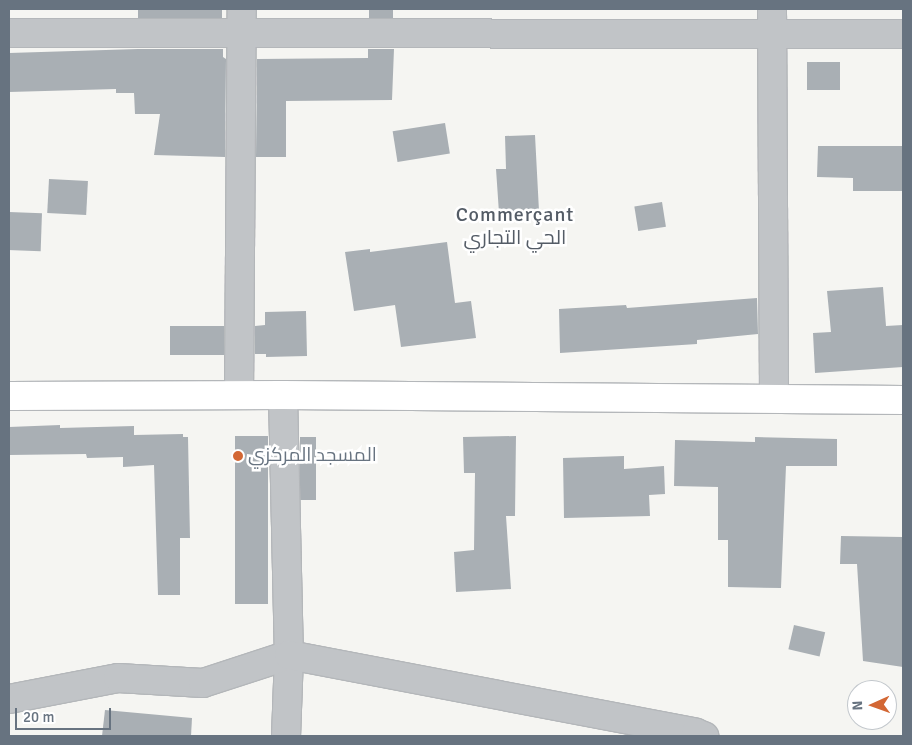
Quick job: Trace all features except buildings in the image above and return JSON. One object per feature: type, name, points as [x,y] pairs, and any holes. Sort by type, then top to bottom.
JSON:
[{"type":"main road","points":[[9,396],[283,395],[903,400]]},
{"type":"street","points":[[239,395],[241,21]]},
{"type":"street","points":[[9,33],[241,21],[772,22],[903,34]]},
{"type":"street","points":[[772,22],[774,398]]},
{"type":"street","points":[[283,395],[289,655],[286,736]]},
{"type":"street","points":[[9,699],[118,678],[203,683],[289,655],[704,736]]},
{"type":"place","name":"المسجد المركزي","points":[[238,456]]},
{"type":"district","name":"Commerçant الحي التجاري","points":[[515,226]]}]
